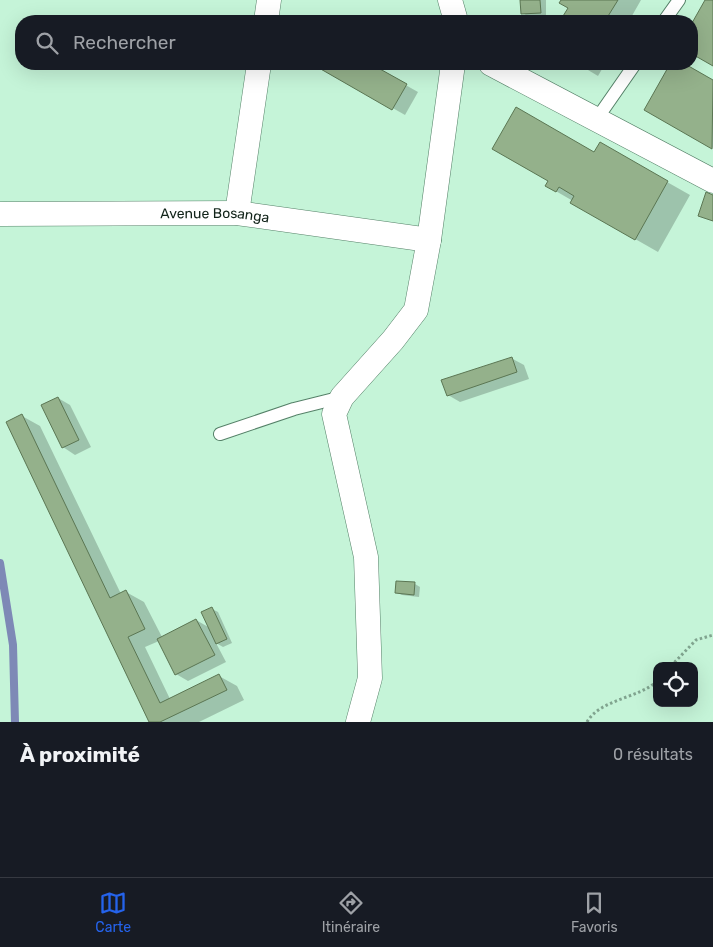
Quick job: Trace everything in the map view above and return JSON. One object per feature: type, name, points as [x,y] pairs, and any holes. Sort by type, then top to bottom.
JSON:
[{"type":"street","points":[[267,15],[269,0]]},
{"type":"street","points":[[450,0],[454,15]]},
{"type":"street","points":[[237,213],[258,70]]},
{"type":"street","points":[[358,722],[370,678],[366,557],[334,414],[342,397],[393,340],[416,310],[429,240],[452,70]]},
{"type":"street","points":[[502,70],[713,181]]},
{"type":"street","name":"Avenue Bosanga","points":[[0,214],[237,213],[429,240]]},
{"type":"lane","points":[[668,15],[679,0]]},
{"type":"lane","points":[[596,120],[631,70]]},
{"type":"lane","points":[[220,434],[294,409],[342,397]]},
{"type":"path","points":[[675,662],[696,640],[713,635]]},
{"type":"path","points":[[587,722],[590,716],[618,700],[653,685]]},
{"type":"building","points":[[520,0],[540,0],[541,13],[521,14]]},
{"type":"building","points":[[561,0],[618,0],[609,15],[564,15],[568,8],[559,3]]},
{"type":"building","points":[[705,0],[713,0],[713,66],[698,57],[697,15]]},
{"type":"building","points":[[322,70],[382,70],[407,84],[392,110]]},
{"type":"building","points":[[667,70],[696,70],[713,80],[712,149],[644,110]]},
{"type":"building","points":[[516,107],[594,152],[600,142],[668,181],[635,240],[570,203],[574,196],[559,187],[556,192],[545,186],[548,181],[492,149]]},
{"type":"building","points":[[706,192],[713,195],[713,221],[698,216]]},
{"type":"building","points":[[512,357],[517,372],[447,396],[441,380]]},
{"type":"building","points":[[58,397],[79,440],[62,448],[41,405]]},
{"type":"building","points":[[22,414],[110,598],[126,590],[145,629],[128,637],[160,703],[219,674],[227,690],[160,722],[149,722],[6,422]]},
{"type":"building","points":[[396,581],[415,582],[414,595],[395,593]]},
{"type":"building","points":[[212,607],[227,639],[216,644],[201,612]]},
{"type":"building","points":[[196,619],[215,655],[175,675],[157,639]]},
{"type":"waterway","points":[[0,563],[13,645],[15,722]]}]
